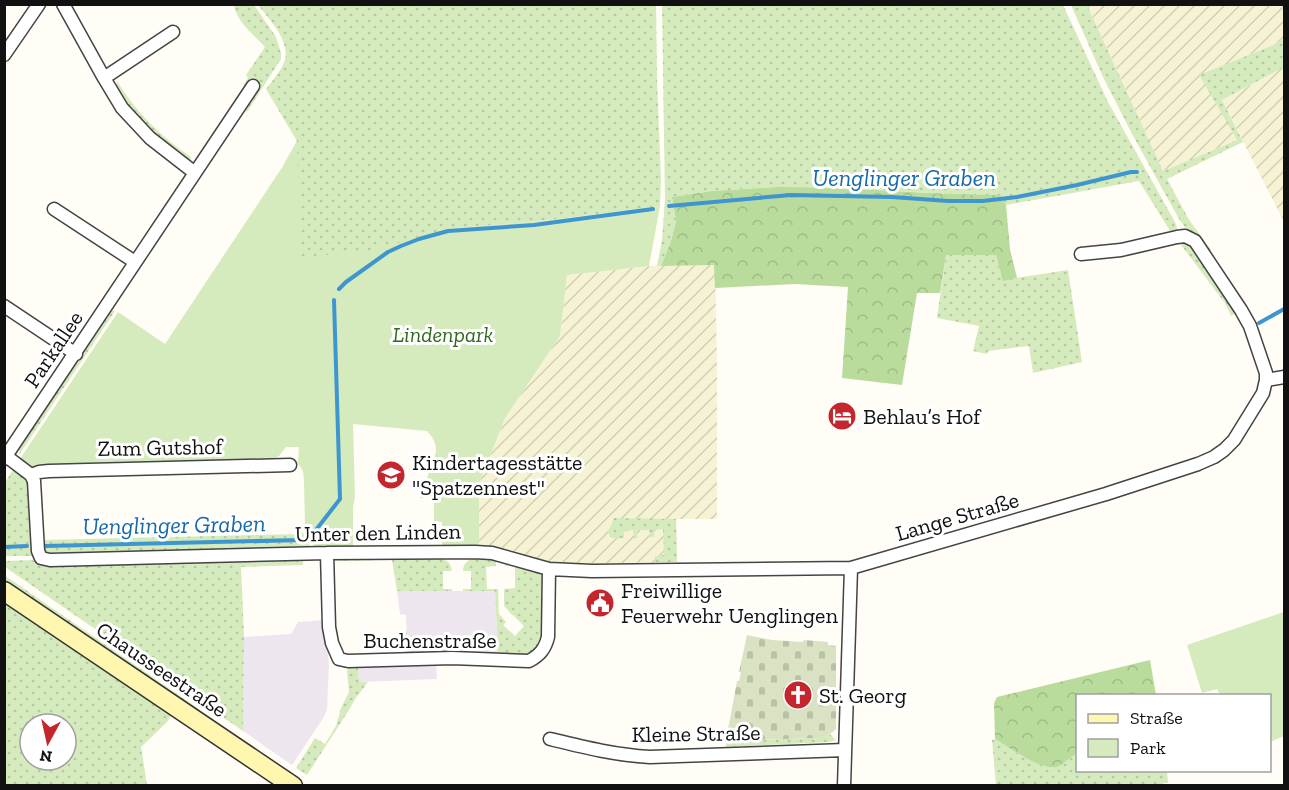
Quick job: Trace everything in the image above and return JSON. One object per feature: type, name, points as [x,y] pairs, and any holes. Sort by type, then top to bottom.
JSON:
[{"type":"main road","name":"Chausseestraße","points":[[4,591],[293,786]]},
{"type":"street","points":[[4,55],[39,4]]},
{"type":"street","points":[[63,4],[122,108],[150,138],[195,172]]},
{"type":"street","points":[[104,78],[173,32]]},
{"type":"street","name":"Parkallee","points":[[5,458],[253,86]]},
{"type":"street","points":[[54,209],[135,262]]},
{"type":"street","points":[[1081,254],[1121,250],[1185,236],[1195,241],[1250,326],[1262,360],[1266,380],[1284,377]]},
{"type":"street","points":[[4,306],[75,354]]},
{"type":"street","name":"Lange Straße","points":[[592,571],[851,568],[1106,494],[1214,457],[1234,440],[1263,393],[1266,380]]},
{"type":"street","points":[[5,458],[31,475]]},
{"type":"street","name":"Zum Gutshof","points":[[31,475],[49,471],[290,465]]},
{"type":"street","name":"Unter den Linden","points":[[31,475],[36,488],[38,551],[41,558],[50,560],[327,553],[492,553],[549,569],[592,571]]},
{"type":"street","name":"Buchenstraße","points":[[327,553],[329,627],[332,643],[339,659],[348,661],[452,658],[529,661],[538,657],[546,648],[548,637],[549,569]]},
{"type":"street","points":[[844,786],[851,568]]},
{"type":"street","name":"Kleine Straße","points":[[550,739],[614,754],[650,757],[846,750]]},
{"type":"shaded area","points":[[1087,5],[1284,5],[1284,39],[1200,75],[1237,140],[1163,171]]},
{"type":"shaded area","points":[[1284,67],[1284,222],[1222,100]]},
{"type":"shaded area","points":[[715,265],[717,519],[676,519],[677,562],[556,564],[493,547],[479,546],[479,484],[505,418],[560,336],[567,274],[649,266]]},
{"type":"shaded area","points":[[397,591],[495,591],[498,653],[450,654],[450,647],[407,644],[406,615],[400,614]]},
{"type":"shaded area","points":[[325,620],[329,666],[327,709],[292,765],[243,731],[244,637],[291,634],[298,622]]},
{"type":"shaded area","points":[[436,661],[437,679],[359,682],[358,665]]},
{"type":"green space","points":[[232,5],[254,5],[276,37],[281,53],[281,59],[247,112],[244,109],[259,85],[250,80],[246,86],[243,86],[248,78],[246,75],[265,47],[243,23]]},
{"type":"green space","points":[[258,5],[656,5],[660,206],[551,220],[447,229],[279,297],[283,166],[297,141],[266,89],[282,68],[286,52],[278,30]]},
{"type":"green space","points":[[662,5],[1063,5],[1108,102],[1176,224],[1176,233],[1172,234],[1139,181],[1006,205],[1000,195],[828,187],[712,191],[672,197],[676,221],[661,266],[657,266],[662,240],[665,199]]},
{"type":"green space","points":[[1071,5],[1087,5],[1163,171],[1237,140],[1199,75],[1284,39],[1284,67],[1222,100],[1243,142],[1167,179],[1188,218],[1211,250],[1208,252],[1179,219],[1103,77]]},
{"type":"green space","points":[[117,81],[141,113],[169,141],[191,157],[190,160],[167,144],[133,112],[118,90]]},
{"type":"green space","name":"Lindenpark","points":[[297,141],[300,257],[366,252],[447,229],[551,220],[660,206],[649,266],[567,275],[560,336],[505,418],[479,484],[479,546],[442,546],[442,522],[434,521],[434,498],[420,498],[436,452],[434,440],[427,431],[353,424],[355,497],[353,546],[315,548],[305,526],[304,481],[303,471],[298,463],[299,447],[286,447],[279,456],[263,463],[32,467],[21,463],[20,459],[118,312],[165,344],[283,166]]},
{"type":"green space","points":[[777,187],[1000,195],[1006,205],[1010,249],[1017,278],[1003,281],[996,255],[946,255],[940,293],[917,293],[902,385],[842,378],[848,287],[795,284],[715,288],[714,265],[661,266],[676,221],[672,197],[712,191]]},
{"type":"green space","points":[[1178,241],[1190,244],[1239,312],[1231,316],[1225,303]]},
{"type":"green space","points":[[946,255],[996,255],[1003,280],[1068,270],[1082,362],[1033,373],[1029,346],[988,351],[987,354],[973,351],[979,326],[937,318]]},
{"type":"green space","points":[[110,310],[115,311],[19,455],[20,445]]},
{"type":"green space","points":[[12,471],[25,476],[32,494],[33,556],[5,556],[5,483]]},
{"type":"green space","points":[[614,518],[676,519],[677,562],[655,562],[655,556],[664,555],[663,529],[654,530],[654,537],[650,537],[649,530],[637,530],[637,538],[634,538],[633,530],[624,531],[624,538],[611,538],[608,532]]},
{"type":"green space","points":[[300,528],[312,550],[47,555],[41,540],[300,534]]},
{"type":"green space","points":[[477,557],[493,558],[496,561],[496,566],[486,567],[487,589],[498,589],[499,614],[506,622],[503,625],[515,636],[524,626],[504,606],[504,589],[515,588],[515,566],[505,566],[505,563],[537,571],[544,577],[546,630],[539,649],[527,655],[405,655],[406,631],[407,644],[450,646],[451,654],[498,653],[495,591],[463,591],[463,589],[471,589],[471,571],[463,571],[464,566],[469,560]]},
{"type":"green space","points":[[303,558],[303,565],[241,567],[244,637],[243,731],[5,567],[4,561],[33,560],[41,564]]},
{"type":"green space","points":[[332,559],[444,559],[450,564],[452,571],[443,571],[443,589],[452,589],[452,591],[397,591],[392,560],[331,561]]},
{"type":"green space","points":[[4,575],[199,709],[200,713],[41,608],[5,580]]},
{"type":"green space","points":[[4,601],[173,713],[141,747],[147,785],[5,785]]},
{"type":"green space","points":[[1284,612],[1284,736],[1271,742],[1271,694],[1220,694],[1217,689],[1202,693],[1187,645]]},
{"type":"green space","points":[[747,635],[772,640],[828,642],[828,645],[836,646],[836,729],[834,731],[817,738],[726,741]]},
{"type":"green space","points":[[1150,660],[1156,694],[1076,694],[1076,755],[1057,767],[1034,762],[995,739],[994,703],[997,697]]},
{"type":"green space","points":[[358,665],[359,682],[368,682],[307,775],[296,768],[315,738],[325,744],[336,726],[349,692],[347,671],[349,667]]},
{"type":"green space","points":[[830,734],[836,740],[726,747],[726,741],[817,738]]},
{"type":"green space","points":[[995,739],[1022,756],[1057,767],[1076,755],[1076,772],[1167,772],[1168,782],[1156,786],[996,785],[992,740]]},
{"type":"waterway","name":"Uenglinger Graben","points":[[669,206],[791,195],[983,201],[1017,197],[1137,172]]},
{"type":"waterway","name":"Uenglinger Graben","points":[[339,289],[388,252],[419,239],[448,231],[534,225],[653,209]]},
{"type":"waterway","name":"Uenglinger Graben","points":[[312,535],[340,499],[334,300]]},
{"type":"waterway","name":"Uenglinger Graben","points":[[1259,323],[1284,309]]},
{"type":"waterway","name":"Uenglinger Graben","points":[[46,546],[302,540]]},
{"type":"waterway","name":"Uenglinger Graben","points":[[4,547],[27,546]]},
{"type":"place","name":"Behlau’s Hof","points":[[842,416]]},
{"type":"place","name":"Kindertagesstätte \"Spatzennest\"","points":[[391,475]]},
{"type":"place","name":"Freiwillige Feuerwehr Uenglingen","points":[[600,603]]},
{"type":"place","name":"St. Georg","points":[[798,695]]}]
